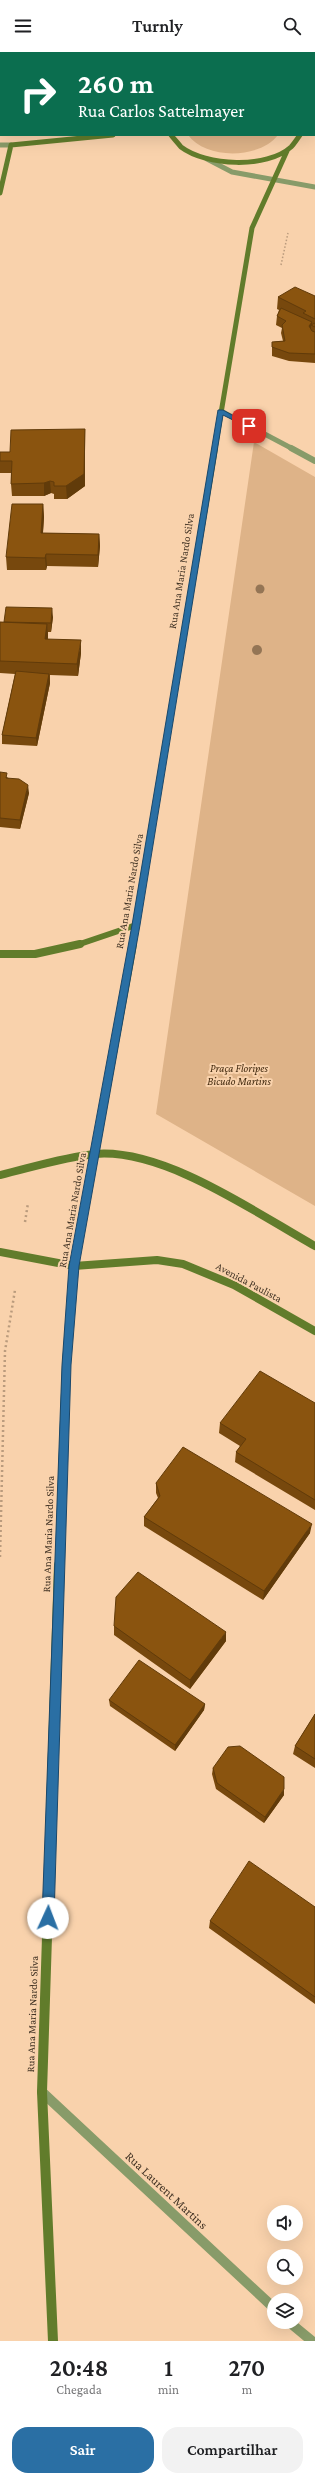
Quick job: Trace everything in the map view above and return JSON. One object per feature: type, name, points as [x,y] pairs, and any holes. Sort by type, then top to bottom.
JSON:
[{"type":"main road","points":[[0,193],[11,144],[64,142],[106,136]]},
{"type":"main road","points":[[172,136],[183,149],[207,159],[228,162],[250,162],[270,158],[287,151],[297,142],[300,136]]},
{"type":"main road","name":"Rua Ana Maria Nardo Silva","points":[[53,2341],[42,2092],[66,1365],[74,1266],[136,925],[252,228],[287,151]]},
{"type":"main road","points":[[0,954],[32,954],[75,946],[136,925]]},
{"type":"main road","points":[[0,1175],[95,1154],[134,1157],[177,1169],[315,1246]]},
{"type":"main road","name":"Avenida Paulista","points":[[0,1252],[21,1253],[74,1266],[142,1261],[181,1263],[214,1274],[315,1331]]},
{"type":"street","points":[[0,145],[11,144]]},
{"type":"street","points":[[207,159],[218,167],[233,173],[276,178],[315,187]]},
{"type":"street","points":[[221,411],[315,461]]},
{"type":"street","name":"Rua Laurent Martins","points":[[42,2092],[267,2301]]},
{"type":"street","points":[[297,2329],[312,2341]]},
{"type":"green space","points":[[189,136],[277,136],[270,143],[259,149],[246,152],[220,152],[207,149],[196,143]]},
{"type":"green space","name":"Praça Floripes Bicudo Martins","points":[[254,442],[315,477],[315,1206],[156,1114]]},
{"type":"building","points":[[295,287],[315,296],[315,319],[303,313],[306,311],[278,297]]},
{"type":"building","points":[[281,308],[312,322],[309,326],[312,331],[315,332],[315,354],[289,353],[272,347],[272,342],[285,341],[282,325],[286,321],[277,316]]},
{"type":"building","points":[[85,429],[84,474],[66,486],[54,486],[54,482],[50,481],[44,483],[11,484],[12,461],[0,461],[0,452],[10,452],[11,430]]},
{"type":"building","points":[[12,504],[43,504],[41,533],[99,534],[98,555],[46,554],[45,558],[6,557]]},
{"type":"building","points":[[6,607],[52,608],[51,623],[4,622]]},
{"type":"building","points":[[0,622],[47,624],[45,639],[81,640],[77,664],[0,661]]},
{"type":"building","points":[[16,671],[49,674],[36,738],[2,735]]},
{"type":"building","points":[[0,772],[7,773],[6,778],[19,779],[28,785],[20,820],[0,818]]},
{"type":"building","points":[[260,1371],[315,1403],[315,1500],[236,1452],[246,1439],[220,1423]]},
{"type":"building","points":[[183,1447],[312,1524],[264,1591],[144,1517],[160,1496],[156,1483]]},
{"type":"building","points":[[138,1572],[226,1632],[190,1680],[114,1626],[116,1597]]},
{"type":"building","points":[[139,1660],[205,1704],[175,1745],[109,1700]]},
{"type":"building","points":[[315,1714],[315,1759],[295,1746]]},
{"type":"building","points":[[240,1746],[284,1777],[284,1789],[265,1817],[217,1783],[213,1768],[228,1747]]},
{"type":"building","points":[[249,1861],[315,1907],[315,1997],[210,1921]]},
{"type":"route","points":[[48,1918],[66,1365],[74,1266],[136,925],[221,411],[249,426]]}]
